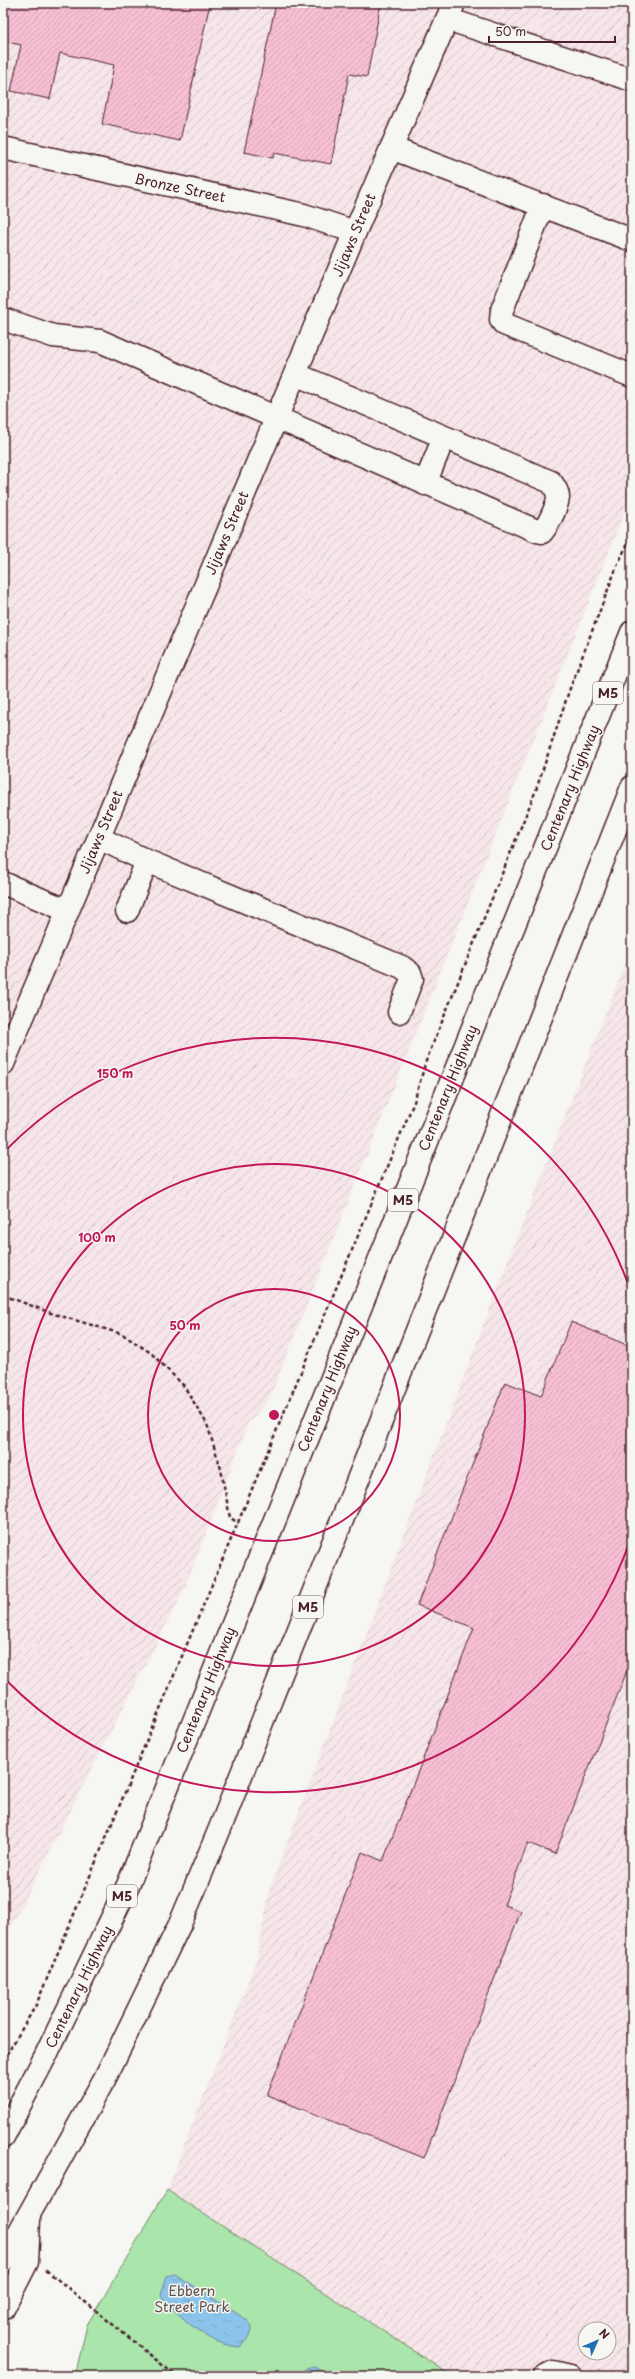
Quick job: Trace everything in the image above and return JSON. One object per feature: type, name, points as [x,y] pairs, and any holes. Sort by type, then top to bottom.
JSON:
[{"type":"main road","points":[[450,11],[632,80]]},
{"type":"main road","name":"Jijaws Street","points":[[3,1064],[450,11]]},
{"type":"main road","name":"Bronze Street","points":[[3,148],[304,215],[355,232]]},
{"type":"main road","points":[[391,148],[632,240]]},
{"type":"main road","points":[[543,205],[502,310],[501,320],[504,324],[632,376]]},
{"type":"main road","points":[[3,319],[54,336],[100,341],[536,532],[542,532],[546,527],[558,496],[556,489],[551,482],[295,374]]},
{"type":"main road","points":[[425,484],[444,437]]},
{"type":"main road","name":"Centenary Highway","points":[[3,2137],[45,2057],[128,1885],[632,632]]},
{"type":"main road","name":"M5","points":[[3,2261],[105,2078],[180,1924],[210,1854],[632,788]]},
{"type":"main road","points":[[99,838],[147,861],[402,967],[410,973],[412,979],[399,1012]]},
{"type":"main road","points":[[126,911],[147,861]]},
{"type":"main road","points":[[3,884],[68,911]]},
{"type":"main road","points":[[3,2309],[26,2262],[29,2216]]},
{"type":"main road","points":[[545,2376],[553,2372],[570,2376]]},
{"type":"path","points":[[3,2061],[36,2005],[414,1102],[426,1061],[536,790],[569,691],[617,566],[632,534]]},
{"type":"path","points":[[3,1296],[122,1334],[151,1353],[184,1386],[207,1424],[221,1469],[230,1518],[239,1523]]},
{"type":"path","points":[[46,2270],[176,2376]]},
{"type":"shaded area","points":[[3,3],[632,3],[632,494],[270,1397],[248,1424],[184,1590],[3,1942]]},
{"type":"shaded area","points":[[632,946],[632,2376],[452,2376],[167,2190],[256,1961],[270,1888],[507,1263]]},
{"type":"green space","name":"Ebbern Street Park","points":[[167,2190],[452,2376],[75,2376],[87,2325]]},
{"type":"water","points":[[175,2274],[247,2320],[252,2326],[249,2337],[240,2347],[218,2342],[198,2331],[164,2300],[161,2294],[167,2276]]},
{"type":"water","points":[[315,2367],[328,2376],[300,2376],[305,2369]]},
{"type":"building","points":[[3,3],[210,3],[180,141],[102,124],[114,65],[60,53],[50,99],[11,91],[21,45],[3,41]]},
{"type":"building","points":[[276,3],[381,3],[367,77],[349,74],[331,164],[274,153],[273,158],[244,152]]},
{"type":"building","points":[[571,1322],[632,1347],[632,1658],[555,1854],[528,1843],[504,1905],[521,1911],[424,2158],[267,2095],[362,1852],[383,1861],[474,1628],[417,1605],[505,1382],[541,1396]]}]
